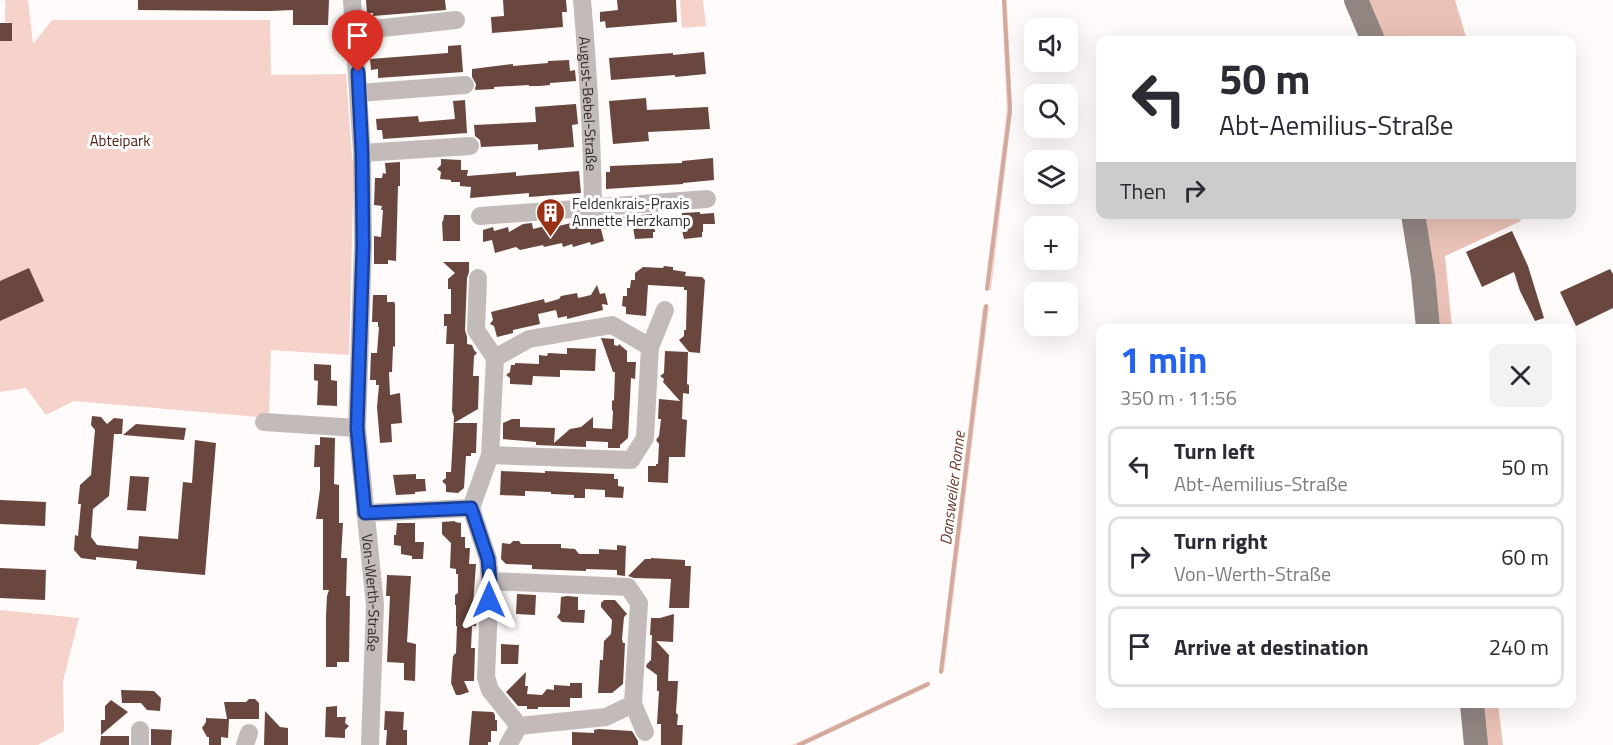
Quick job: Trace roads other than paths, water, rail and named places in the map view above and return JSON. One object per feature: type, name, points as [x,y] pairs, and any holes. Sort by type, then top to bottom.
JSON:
[{"type":"main road","points":[[1356,0],[1371,36]]},
{"type":"main road","points":[[1414,219],[1428,324]]},
{"type":"main road","points":[[1472,708],[1476,745]]},
{"type":"street","name":"Von-Werth-Straße","points":[[352,0],[362,153],[363,246],[357,428],[375,605],[370,745]]},
{"type":"street","name":"August-Bebel-Straße","points":[[582,0],[590,95],[592,206]]},
{"type":"street","points":[[355,31],[456,20]]},
{"type":"street","points":[[359,93],[465,85]]},
{"type":"street","points":[[362,153],[470,146]]},
{"type":"street","points":[[480,216],[707,199]]},
{"type":"street","points":[[478,278],[476,330],[495,358],[490,455],[471,508],[488,559],[490,581],[486,678],[490,690],[519,726]]},
{"type":"street","points":[[490,455],[631,460],[645,438],[650,347],[665,310]]},
{"type":"street","points":[[495,358],[529,339],[612,325],[650,347]]},
{"type":"street","points":[[264,422],[357,428]]},
{"type":"street","points":[[365,513],[471,508]]},
{"type":"street","points":[[490,581],[628,587],[639,603],[633,704],[645,732]]},
{"type":"street","points":[[519,726],[606,717],[633,704]]},
{"type":"street","points":[[508,745],[519,726]]},
{"type":"waterway","name":"Dansweiler Ronne","points":[[987,289],[1010,110],[1004,0]]},
{"type":"waterway","name":"Dansweiler Ronne","points":[[941,672],[986,306]]},
{"type":"waterway","name":"Dansweiler Ronne","points":[[799,745],[928,684]]},
{"type":"place","name":"Feldenkrais-Praxis Annette Herzkamp","points":[[551,238]]},
{"type":"park label","name":"Abteipark","points":[[120,140]]}]
